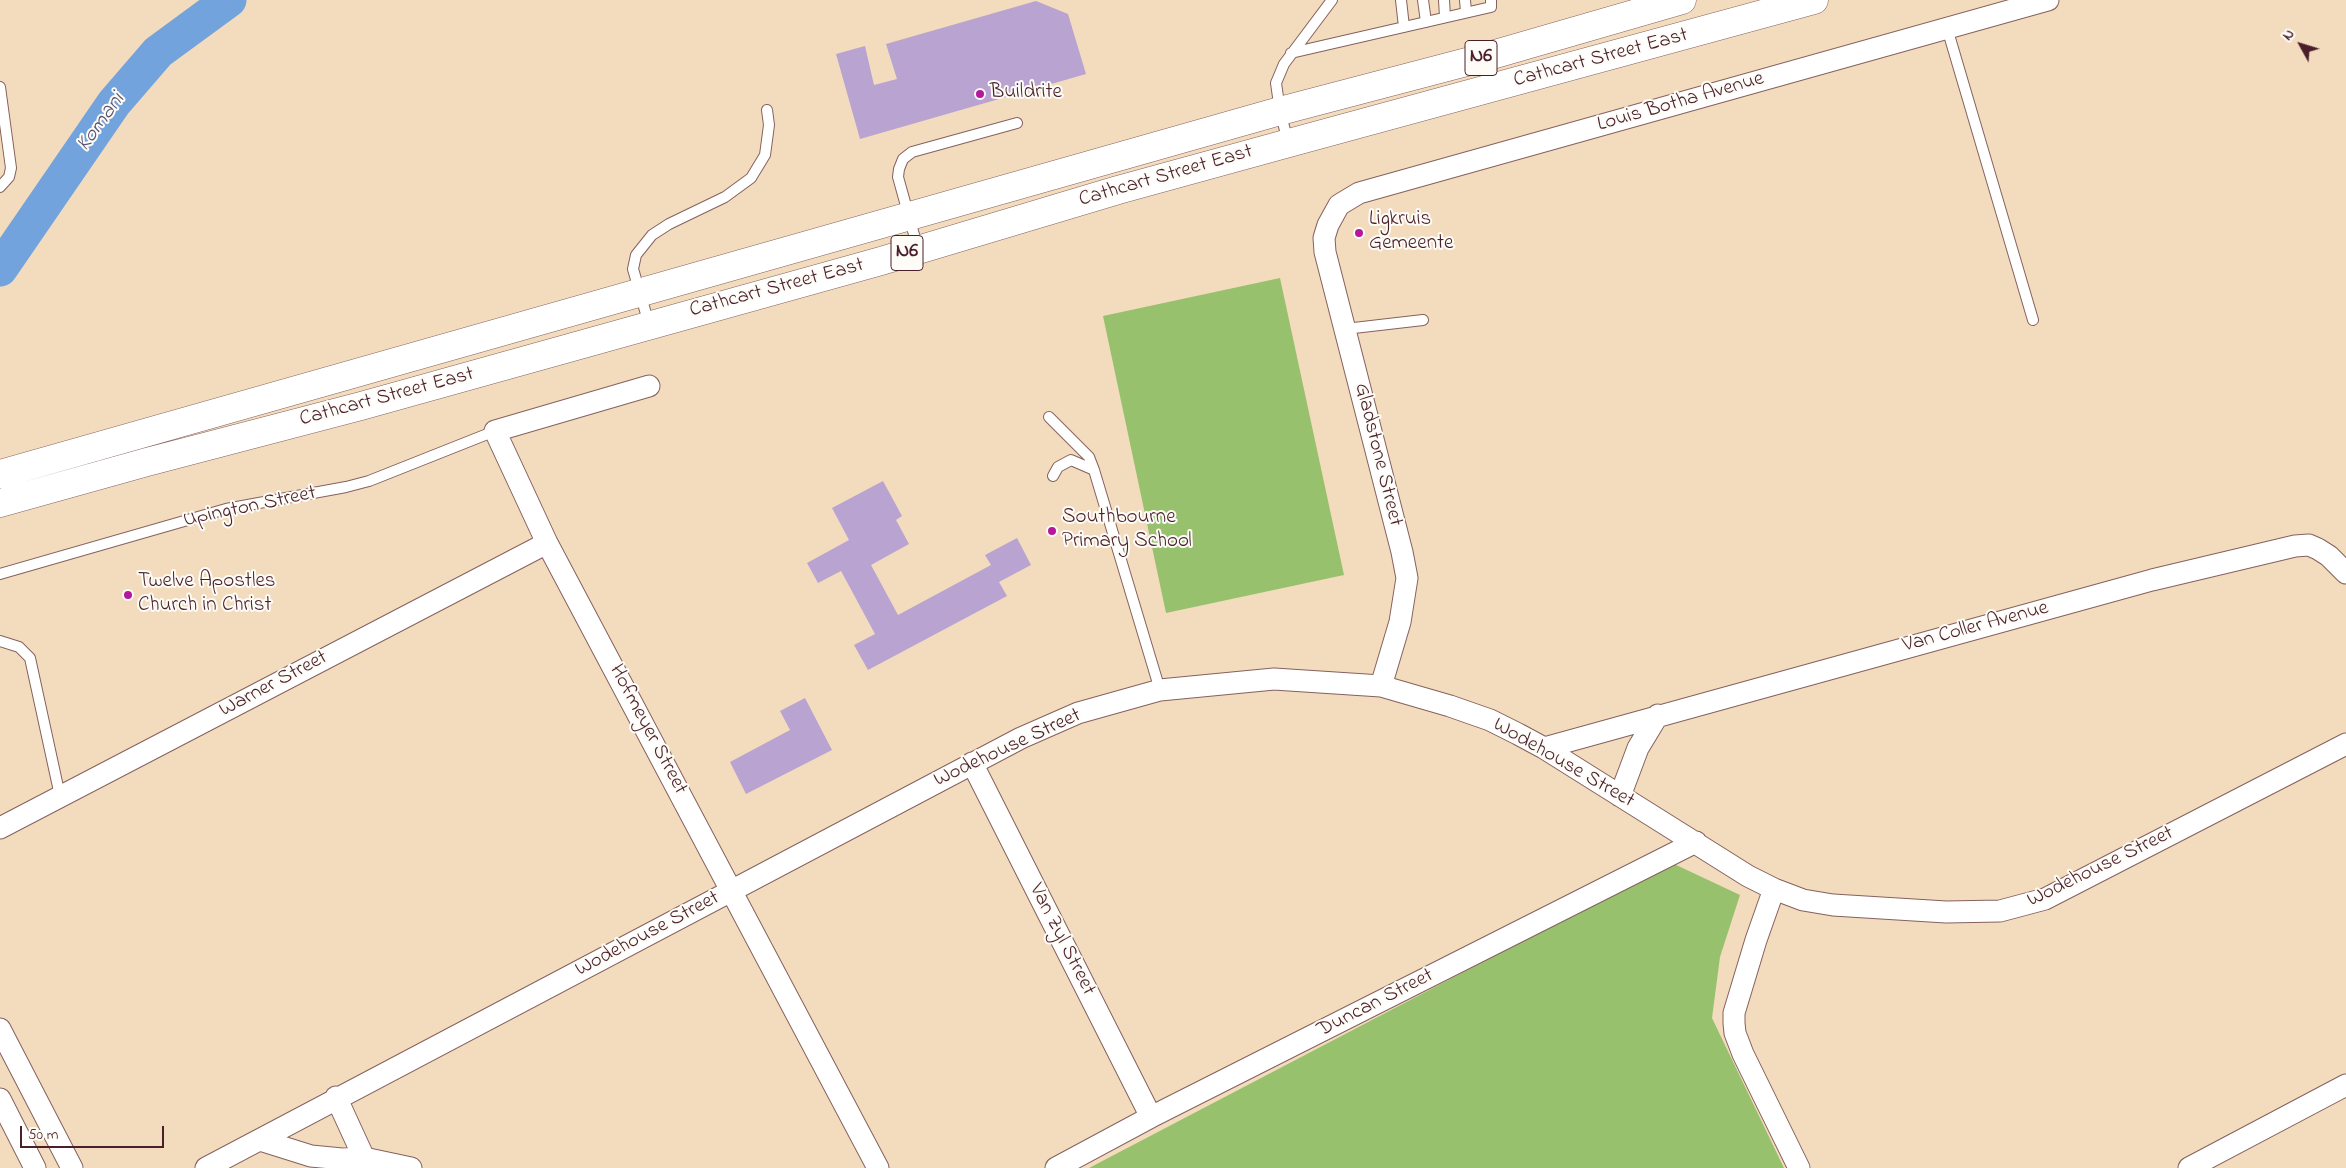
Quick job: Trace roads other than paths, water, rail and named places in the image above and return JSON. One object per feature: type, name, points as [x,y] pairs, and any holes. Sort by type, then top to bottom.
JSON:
[{"type":"highway","name":"Cathcart Street East","points":[[0,474],[1682,0]]},
{"type":"highway","name":"Cathcart Street East","points":[[0,503],[361,406],[918,250],[1289,143],[1814,0]]},
{"type":"street","name":"Louis Botha Avenue","points":[[1328,225],[1339,205],[1359,193],[2048,0]]},
{"type":"street","name":"Gladstone Street","points":[[1328,225],[1324,238],[1325,252],[1407,578],[1401,615],[1382,686]]},
{"type":"street","points":[[495,431],[650,386]]},
{"type":"street","name":"Hofmeyer Street","points":[[495,431],[547,543],[878,1168]]},
{"type":"street","name":"Warner Street","points":[[0,828],[547,543]]},
{"type":"street","name":"Van Coller Avenue","points":[[1544,748],[2152,580],[2295,546],[2309,545],[2318,549],[2329,556],[2346,573]]},
{"type":"street","name":"Wodehouse Street","points":[[206,1168],[972,763],[1022,738],[1078,714],[1160,690],[1274,679],[1382,686],[1490,720],[1544,748],[1748,876],[1774,889],[1802,900],[1833,905],[1946,912],[2000,911],[2024,906],[2063,891],[2346,744]]},
{"type":"street","points":[[1620,796],[1638,748],[1658,715]]},
{"type":"street","name":"Van Zyl Street","points":[[972,763],[1151,1117]]},
{"type":"street","name":"Duncan Street","points":[[1056,1168],[1151,1117],[1696,842]]},
{"type":"street","points":[[1774,889],[1753,949],[1734,1013],[1734,1023],[1735,1033],[1744,1054],[1799,1168]]},
{"type":"street","points":[[1,1032],[72,1168]]},
{"type":"street","points":[[2189,1168],[2346,1085]]},
{"type":"street","points":[[336,1098],[364,1158]]},
{"type":"street","points":[[0,1099],[35,1168]]},
{"type":"street","points":[[260,1140],[325,1158],[364,1158],[411,1168]]},
{"type":"lane","points":[[1289,143],[1280,112],[1276,83],[1291,53],[1332,0]]},
{"type":"lane","points":[[1401,0],[1404,27]]},
{"type":"lane","points":[[1424,0],[1426,22]]},
{"type":"lane","points":[[1444,0],[1445,17]]},
{"type":"lane","points":[[1465,0],[1466,12]]},
{"type":"lane","points":[[1291,53],[1491,6],[1491,0]]},
{"type":"lane","points":[[1947,28],[2032,320]]},
{"type":"lane","points":[[0,87],[10,173],[0,187]]},
{"type":"lane","points":[[649,325],[633,269],[636,255],[642,244],[669,224],[725,196],[751,178],[765,155],[769,125],[767,110]]},
{"type":"lane","points":[[918,250],[898,177],[900,164],[906,154],[1017,123]]},
{"type":"lane","points":[[1345,329],[1423,320]]},
{"type":"lane","points":[[1049,416],[1088,458],[1094,470],[1160,690]]},
{"type":"lane","name":"Upington Street","points":[[0,574],[226,509],[346,488],[369,481],[495,431]]},
{"type":"lane","points":[[1053,476],[1058,467],[1071,460],[1094,470]]},
{"type":"lane","points":[[0,641],[19,647],[30,658],[60,796]]},
{"type":"waterway","name":"Komani","points":[[0,269],[114,103],[158,52],[229,0]]},
{"type":"place","name":"Buildrite","points":[[980,94]]},
{"type":"place","name":"Ligkruis Gemeente","points":[[1359,233]]},
{"type":"place","name":"Southbourne Primary School","points":[[1052,531]]},
{"type":"place","name":"Twelve Apostles Church in Christ","points":[[128,595]]}]
